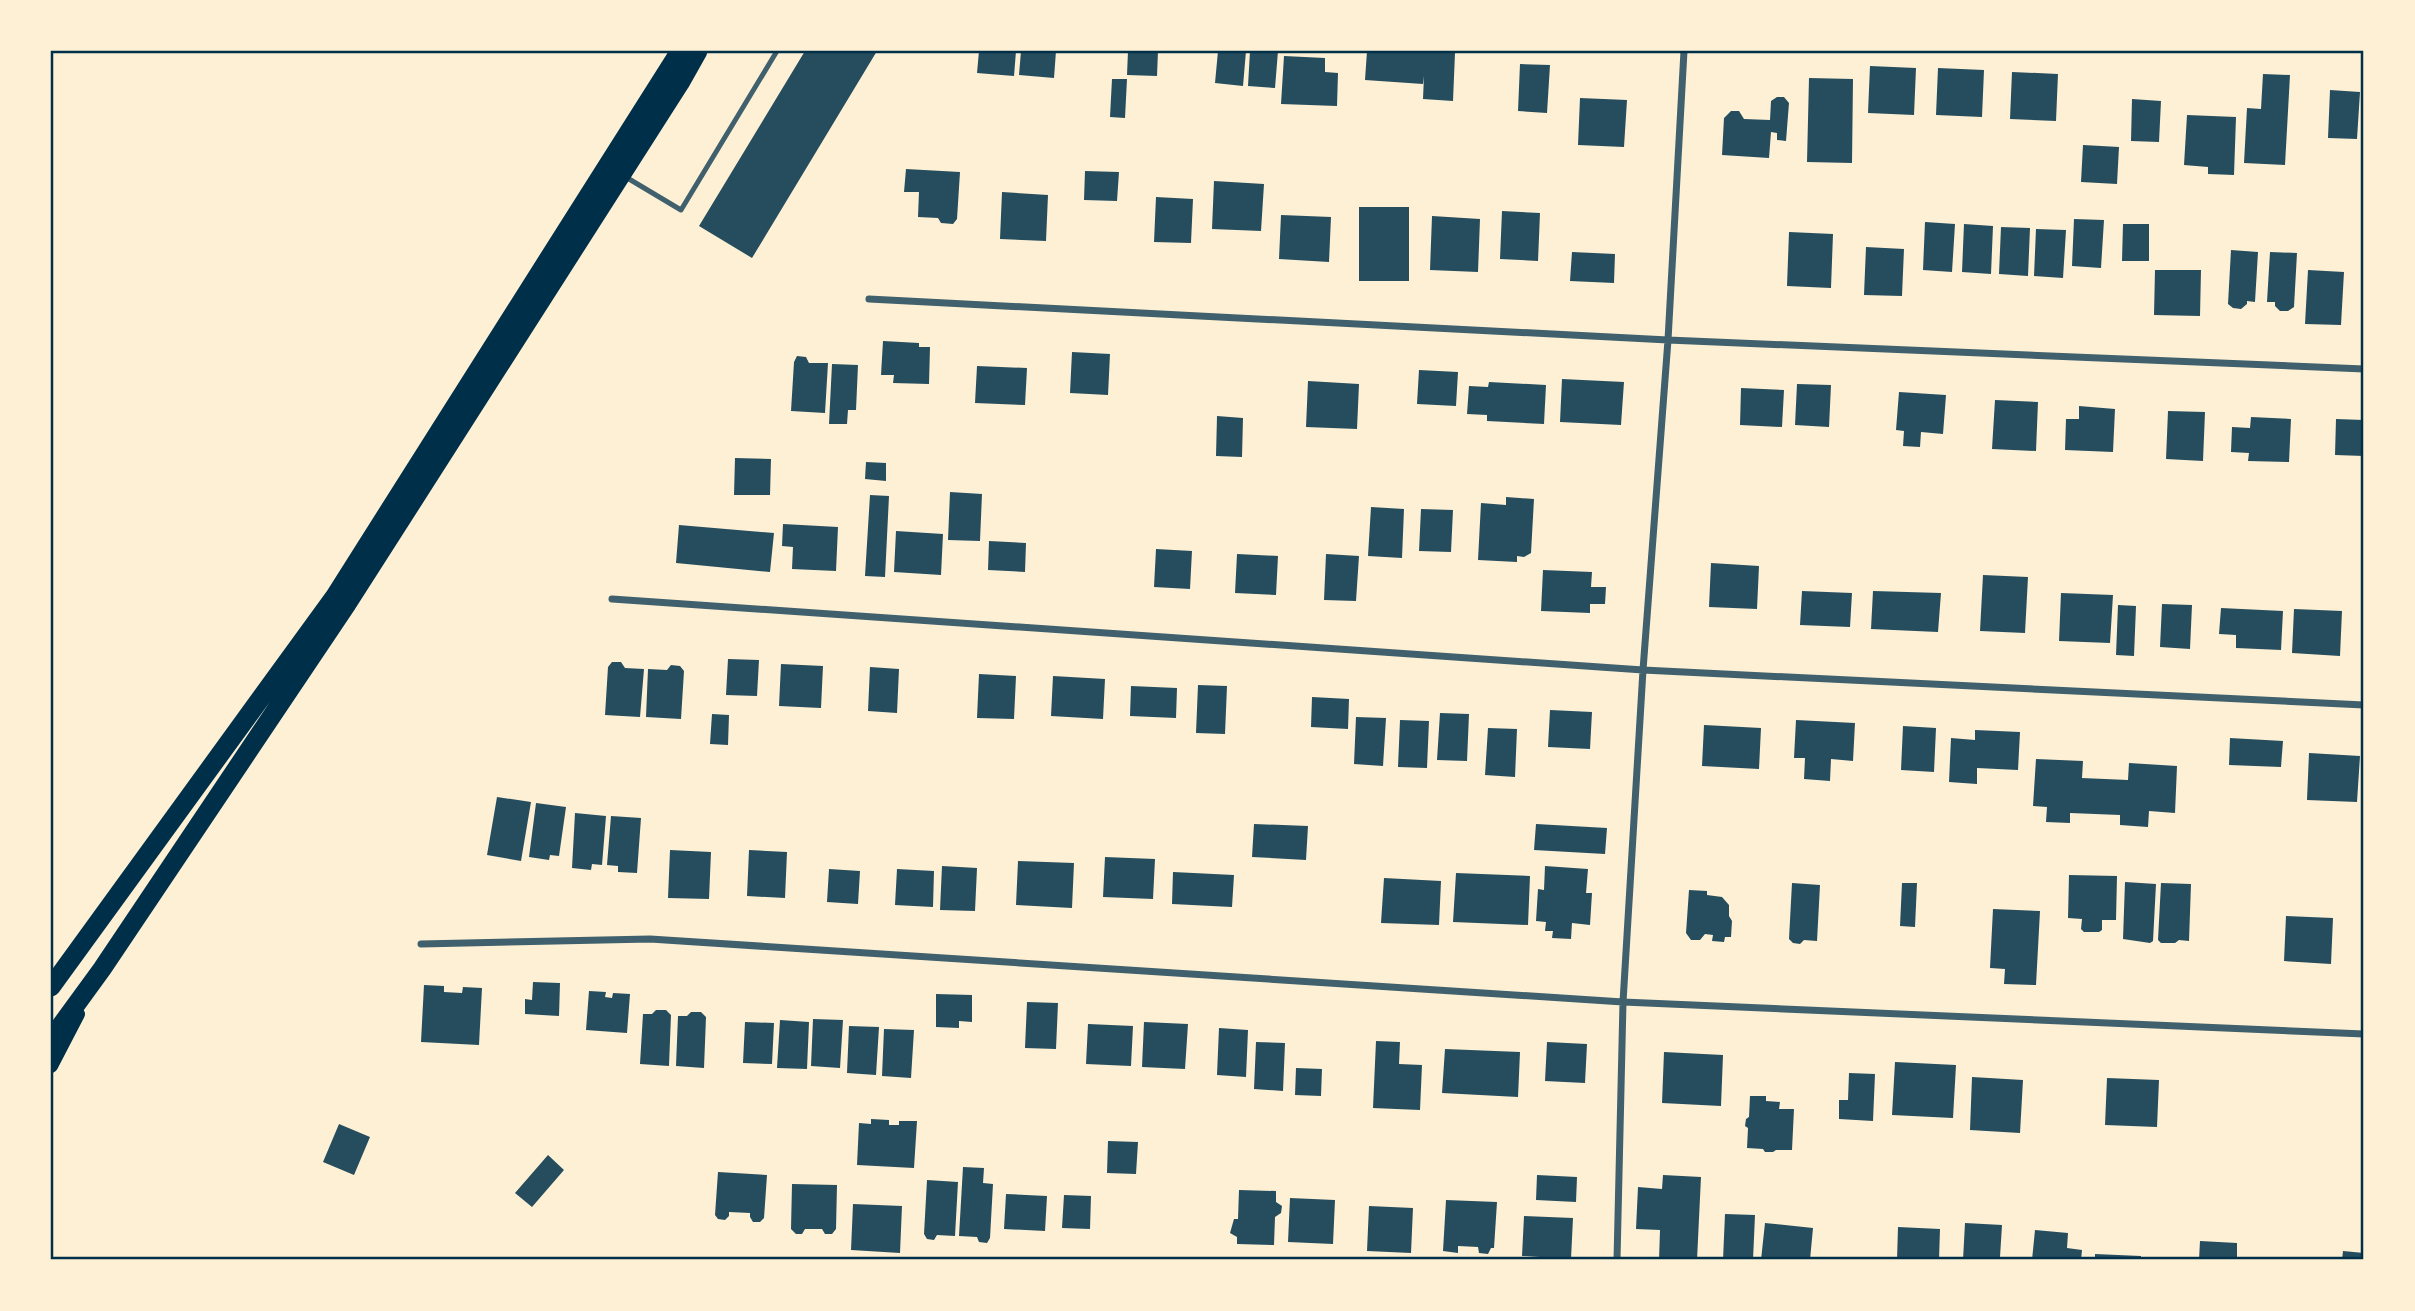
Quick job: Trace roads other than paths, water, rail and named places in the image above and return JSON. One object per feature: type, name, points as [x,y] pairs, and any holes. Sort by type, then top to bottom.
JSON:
[{"type":"highway","points":[[51,987],[335,596],[680,51]]},
{"type":"highway","points":[[51,1039],[102,969],[347,604],[698,51]]},
{"type":"main road","points":[[51,1066],[102,969]]},
{"type":"street","points":[[1616,1260],[1623,1002],[1643,670],[1668,340],[1684,51]]},
{"type":"street","points":[[869,299],[1668,340],[2364,369]]},
{"type":"street","points":[[612,599],[1643,670],[2364,705]]},
{"type":"street","points":[[421,944],[650,939],[1623,1002],[2364,1034]]},
{"type":"lane","points":[[622,174],[681,210],[777,51]]}]
